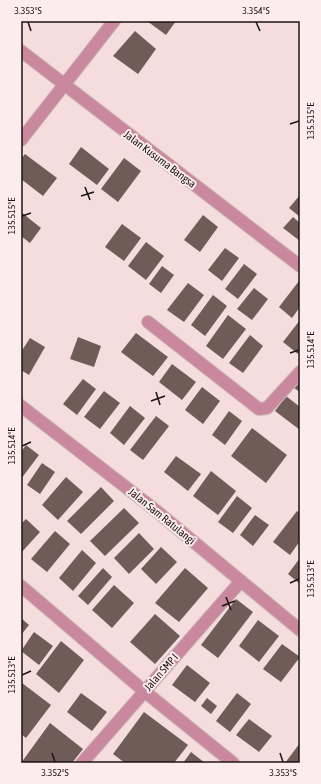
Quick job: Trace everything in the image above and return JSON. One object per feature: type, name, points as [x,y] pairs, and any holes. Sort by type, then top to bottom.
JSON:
[{"type":"street","points":[[21,140],[114,21]]},
{"type":"street","name":"Jalan Kusuma Bangsa","points":[[21,51],[300,266]]},
{"type":"street","points":[[148,322],[259,409],[267,408],[300,372]]},
{"type":"street","name":"Jalan Sam Ratulangi","points":[[21,406],[154,509],[300,630]]},
{"type":"street","name":"Jalan SMP I","points":[[82,763],[241,581]]},
{"type":"street","points":[[21,586],[144,691],[233,763]]},
{"type":"building","points":[[147,21],[176,21],[166,35]]},
{"type":"building","points":[[135,31],[156,49],[138,74],[113,56]]},
{"type":"building","points":[[81,147],[109,169],[97,185],[69,164]]},
{"type":"building","points":[[25,154],[57,178],[43,196],[21,179],[21,159]]},
{"type":"building","points":[[124,158],[141,171],[118,202],[101,189]]},
{"type":"building","points":[[300,195],[300,217],[289,208]]},
{"type":"building","points":[[21,212],[41,228],[30,243],[21,236]]},
{"type":"building","points":[[203,215],[218,227],[200,252],[184,240]]},
{"type":"building","points":[[293,217],[300,223],[300,241],[283,228]]},
{"type":"building","points":[[122,224],[141,238],[124,261],[105,247]]},
{"type":"building","points":[[146,242],[164,256],[146,280],[128,266]]},
{"type":"building","points":[[225,248],[239,258],[222,281],[208,270]]},
{"type":"building","points":[[244,264],[257,274],[238,299],[225,289]]},
{"type":"building","points":[[162,266],[174,275],[161,293],[149,284]]},
{"type":"building","points":[[299,281],[300,307],[292,318],[279,307]]},
{"type":"building","points":[[188,283],[204,295],[184,322],[167,310]]},
{"type":"building","points":[[254,288],[268,299],[252,320],[237,309]]},
{"type":"building","points":[[213,295],[227,306],[205,336],[191,325]]},
{"type":"building","points":[[228,315],[246,329],[223,359],[206,346]]},
{"type":"building","points":[[300,320],[300,351],[298,354],[283,342]]},
{"type":"building","points":[[136,333],[168,357],[153,376],[121,352]]},
{"type":"building","points":[[250,335],[263,346],[243,373],[229,363]]},
{"type":"building","points":[[78,337],[101,346],[94,367],[70,359]]},
{"type":"building","points":[[30,338],[45,347],[29,375],[21,370],[21,352]]},
{"type":"building","points":[[172,364],[196,382],[182,400],[159,382]]},
{"type":"building","points":[[83,379],[96,389],[77,415],[63,404]]},
{"type":"building","points":[[300,380],[300,392],[294,388]]},
{"type":"building","points":[[202,387],[220,401],[203,424],[185,410]]},
{"type":"building","points":[[104,391],[120,403],[100,429],[84,417]]},
{"type":"building","points":[[286,396],[300,407],[300,430],[275,411]]},
{"type":"building","points":[[130,406],[145,418],[124,445],[110,433]]},
{"type":"building","points":[[229,411],[242,421],[225,445],[212,435]]},
{"type":"building","points":[[156,416],[169,426],[143,460],[130,450]]},
{"type":"building","points":[[252,428],[287,455],[266,483],[231,456]]},
{"type":"building","points":[[26,445],[39,455],[21,479],[21,452]]},
{"type":"building","points":[[176,456],[201,474],[188,491],[164,472]]},
{"type":"building","points":[[42,463],[55,472],[40,494],[27,485]]},
{"type":"building","points":[[211,471],[236,491],[218,515],[193,496]]},
{"type":"building","points":[[66,477],[83,492],[58,520],[42,505]]},
{"type":"building","points":[[101,487],[114,501],[81,534],[67,521]]},
{"type":"building","points":[[237,496],[252,508],[233,533],[218,522]]},
{"type":"building","points":[[124,508],[139,523],[105,556],[90,541]]},
{"type":"building","points":[[297,511],[300,513],[300,541],[290,555],[273,542]]},
{"type":"building","points":[[255,515],[269,525],[253,546],[240,535]]},
{"type":"building","points":[[26,519],[40,532],[21,553],[21,524]]},
{"type":"building","points":[[55,531],[70,544],[47,572],[31,559]]},
{"type":"building","points":[[139,533],[154,549],[129,574],[114,558]]},
{"type":"building","points":[[161,547],[177,562],[156,584],[141,569]]},
{"type":"building","points":[[82,550],[96,563],[73,591],[59,578]]},
{"type":"building","points":[[300,558],[300,584],[288,574]]},
{"type":"building","points":[[103,568],[112,577],[88,605],[78,596]]},
{"type":"building","points":[[185,568],[208,588],[179,622],[155,603]]},
{"type":"building","points":[[114,585],[134,603],[112,628],[92,610]]},
{"type":"building","points":[[236,599],[253,612],[218,658],[201,645]]},
{"type":"building","points":[[155,614],[180,636],[155,664],[130,642]]},
{"type":"building","points":[[21,618],[29,625],[21,635]]},
{"type":"building","points":[[258,620],[279,636],[259,662],[239,646]]},
{"type":"building","points":[[34,632],[53,646],[39,665],[21,651]]},
{"type":"building","points":[[61,641],[84,660],[59,693],[36,674]]},
{"type":"building","points":[[282,644],[300,657],[281,682],[263,669]]},
{"type":"building","points":[[187,665],[210,683],[195,702],[172,685]]},
{"type":"building","points":[[22,683],[51,705],[26,738],[21,734]]},
{"type":"building","points":[[81,693],[107,712],[92,731],[67,712]]},
{"type":"building","points":[[237,693],[251,704],[230,732],[216,721]]},
{"type":"building","points":[[207,698],[217,706],[211,714],[201,706]]},
{"type":"building","points":[[144,712],[188,745],[174,763],[125,763],[113,754]]},
{"type":"building","points":[[249,719],[272,736],[259,752],[236,735]]},
{"type":"building","points":[[50,723],[83,749],[72,763],[21,763]]},
{"type":"building","points":[[300,743],[300,763],[285,763]]},
{"type":"building","points":[[191,752],[205,763],[183,763]]}]
